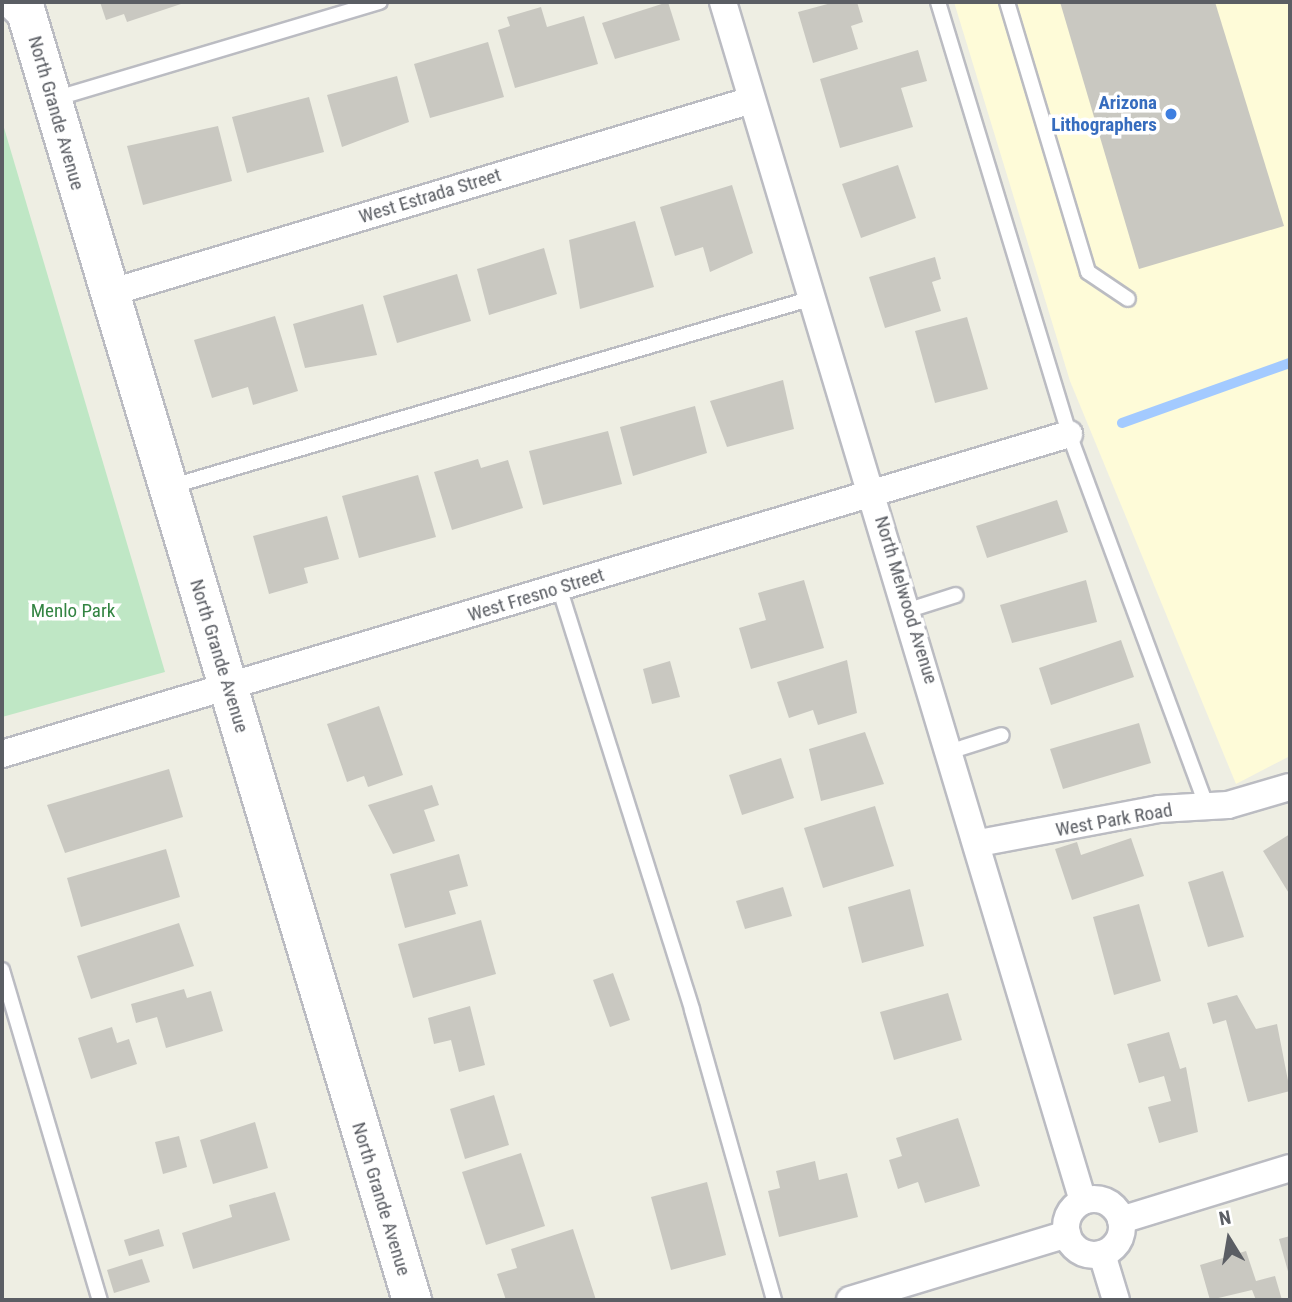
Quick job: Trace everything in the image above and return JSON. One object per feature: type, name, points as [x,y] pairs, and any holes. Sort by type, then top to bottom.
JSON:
[{"type":"main road","name":"North Grande Avenue","points":[[24,5],[412,1300]]},
{"type":"street","name":"North Melwood Avenue","points":[[723,2],[874,493],[1083,1201]]},
{"type":"street","name":"West Estrada Street","points":[[109,293],[752,100]]},
{"type":"street","name":"West Fresno Street","points":[[2,754],[1069,434]]},
{"type":"street","name":"West Park Road","points":[[979,843],[1159,809],[1207,807],[1289,787]]},
{"type":"street","points":[[1121,1220],[1290,1168]]},
{"type":"street","points":[[1083,1201],[1111,1205],[1121,1220],[1116,1244],[1101,1254],[1080,1251],[1067,1234],[1071,1211],[1083,1201]]},
{"type":"street","points":[[850,1300],[1067,1234]]},
{"type":"street","points":[[1101,1254],[1116,1300]]},
{"type":"lane","points":[[52,100],[380,2]]},
{"type":"lane","points":[[938,2],[1069,434],[1207,807]]},
{"type":"lane","points":[[1007,2],[1088,272],[1128,299]]},
{"type":"lane","points":[[167,487],[813,298]]},
{"type":"lane","points":[[559,587],[692,1010],[774,1300]]},
{"type":"lane","points":[[909,610],[956,595]]},
{"type":"lane","points":[[951,751],[1002,735]]},
{"type":"lane","points":[[2,970],[100,1300]]},
{"type":"shaded area","points":[[954,2],[1290,2],[1290,756],[1236,784],[1070,381]]},
{"type":"green space","name":"Menlo Park","points":[[2,121],[165,672],[2,717]]},
{"type":"building","points":[[100,2],[187,2],[127,22],[124,14],[106,20]]},
{"type":"building","points":[[668,2],[680,40],[615,59],[602,23]]},
{"type":"building","points":[[835,2],[857,2],[863,22],[851,26],[858,49],[813,63],[798,12]]},
{"type":"building","name":"Arizona Lithographers","points":[[1060,2],[1215,2],[1284,226],[1139,269]]},
{"type":"building","points":[[541,7],[547,27],[584,16],[598,64],[515,88],[498,30],[510,26],[507,17]]},
{"type":"building","points":[[488,42],[504,97],[430,118],[414,64]]},
{"type":"building","points":[[918,50],[927,81],[901,88],[913,127],[840,148],[820,79]]},
{"type":"building","points":[[397,76],[409,122],[342,147],[327,95]]},
{"type":"building","points":[[309,97],[324,152],[247,173],[232,117]]},
{"type":"building","points":[[218,126],[232,181],[143,205],[127,146]]},
{"type":"building","points":[[898,165],[916,218],[861,238],[842,184]]},
{"type":"building","points":[[732,185],[753,253],[710,272],[703,247],[675,256],[660,207]]},
{"type":"building","points":[[635,221],[654,287],[580,309],[569,240]]},
{"type":"building","points":[[544,248],[557,294],[489,315],[477,269]]},
{"type":"building","points":[[935,257],[941,279],[932,282],[941,311],[885,328],[869,277]]},
{"type":"building","points":[[457,274],[471,321],[397,343],[383,296]]},
{"type":"building","points":[[363,304],[377,355],[305,368],[293,324]]},
{"type":"building","points":[[275,316],[298,391],[253,405],[248,387],[212,398],[194,340]]},
{"type":"building","points":[[967,317],[988,389],[935,403],[915,331]]},
{"type":"building","points":[[783,380],[794,429],[727,447],[710,401]]},
{"type":"building","points":[[695,406],[707,453],[633,476],[620,427]]},
{"type":"building","points":[[608,431],[622,484],[543,505],[529,451]]},
{"type":"building","points":[[478,459],[481,468],[508,460],[523,508],[452,530],[434,472]]},
{"type":"building","points":[[418,475],[436,537],[359,558],[342,496]]},
{"type":"building","points":[[1057,500],[1068,532],[987,558],[976,526]]},
{"type":"building","points":[[327,516],[339,559],[304,568],[308,583],[269,594],[253,536]]},
{"type":"building","points":[[804,580],[824,648],[751,669],[739,628],[766,620],[758,593]]},
{"type":"building","points":[[1086,580],[1097,622],[1012,643],[1000,605]]},
{"type":"building","points":[[1121,640],[1134,677],[1051,705],[1039,668]]},
{"type":"building","points":[[847,660],[857,713],[818,725],[813,710],[789,718],[777,682]]},
{"type":"building","points":[[670,661],[680,697],[652,704],[643,669]]},
{"type":"building","points":[[379,706],[403,775],[368,787],[364,776],[347,782],[327,724]]},
{"type":"building","points":[[1139,723],[1151,763],[1063,789],[1050,749]]},
{"type":"building","points":[[865,732],[884,784],[821,801],[809,749]]},
{"type":"building","points":[[781,758],[794,798],[742,815],[729,775]]},
{"type":"building","points":[[169,769],[183,817],[65,853],[47,805]]},
{"type":"building","points":[[432,785],[439,805],[424,810],[435,841],[393,854],[368,805]]},
{"type":"building","points":[[875,806],[894,866],[823,888],[804,828]]},
{"type":"building","points":[[1290,834],[1290,895],[1263,851]]},
{"type":"building","points":[[1131,838],[1144,876],[1072,900],[1055,849],[1077,842],[1081,855]]},
{"type":"building","points":[[166,849],[180,897],[81,927],[67,878]]},
{"type":"building","points":[[459,854],[468,886],[449,891],[456,914],[405,928],[390,874]]},
{"type":"building","points":[[1223,871],[1244,937],[1208,947],[1188,882]]},
{"type":"building","points":[[783,887],[792,916],[745,929],[736,901]]},
{"type":"building","points":[[910,889],[924,946],[862,963],[848,907]]},
{"type":"building","points":[[1139,904],[1161,981],[1114,995],[1093,917]]},
{"type":"building","points":[[481,920],[496,974],[413,998],[398,944]]},
{"type":"building","points":[[179,923],[194,966],[91,999],[77,956]]},
{"type":"building","points":[[613,973],[630,1020],[610,1027],[593,980]]},
{"type":"building","points":[[184,989],[187,998],[211,991],[223,1031],[166,1048],[157,1017],[136,1023],[131,1004]]},
{"type":"building","points":[[948,993],[962,1040],[894,1060],[880,1012]]},
{"type":"building","points":[[1237,995],[1256,1029],[1277,1024],[1290,1091],[1248,1102],[1226,1020],[1213,1024],[1207,1003]]},
{"type":"building","points":[[470,1006],[485,1065],[459,1072],[451,1040],[434,1044],[428,1018]]},
{"type":"building","points":[[112,1027],[117,1043],[129,1039],[137,1064],[91,1079],[78,1038]]},
{"type":"building","points":[[1169,1032],[1180,1069],[1186,1067],[1198,1132],[1159,1143],[1148,1107],[1171,1101],[1164,1076],[1139,1083],[1127,1044]]},
{"type":"building","points":[[494,1095],[509,1145],[465,1159],[450,1109]]},
{"type":"building","points":[[958,1118],[980,1186],[925,1203],[918,1182],[898,1189],[889,1160],[902,1156],[896,1138]]},
{"type":"building","points":[[255,1122],[268,1168],[213,1184],[200,1140]]},
{"type":"building","points":[[179,1136],[187,1167],[163,1174],[155,1142]]},
{"type":"building","points":[[521,1153],[545,1226],[486,1245],[462,1172]]},
{"type":"building","points":[[815,1161],[819,1180],[847,1173],[858,1217],[779,1237],[768,1191],[780,1188],[776,1171]]},
{"type":"building","points":[[707,1182],[726,1255],[671,1270],[651,1197]]},
{"type":"building","points":[[275,1192],[290,1240],[193,1269],[182,1233],[232,1217],[229,1205]]},
{"type":"building","points":[[159,1229],[164,1246],[129,1256],[124,1240]]},
{"type":"building","points":[[573,1229],[596,1300],[506,1300],[497,1274],[517,1268],[511,1249]]},
{"type":"building","points":[[1290,1236],[1290,1275],[1289,1275],[1279,1239]]},
{"type":"building","points":[[1246,1251],[1256,1281],[1275,1276],[1282,1300],[1256,1300],[1252,1290],[1210,1300],[1200,1265]]},
{"type":"building","points":[[142,1259],[150,1282],[114,1293],[107,1270]]},
{"type":"waterway","points":[[1122,423],[1290,363]]},
{"type":"place","name":"Arizona Lithographers","points":[[1171,114]]}]
